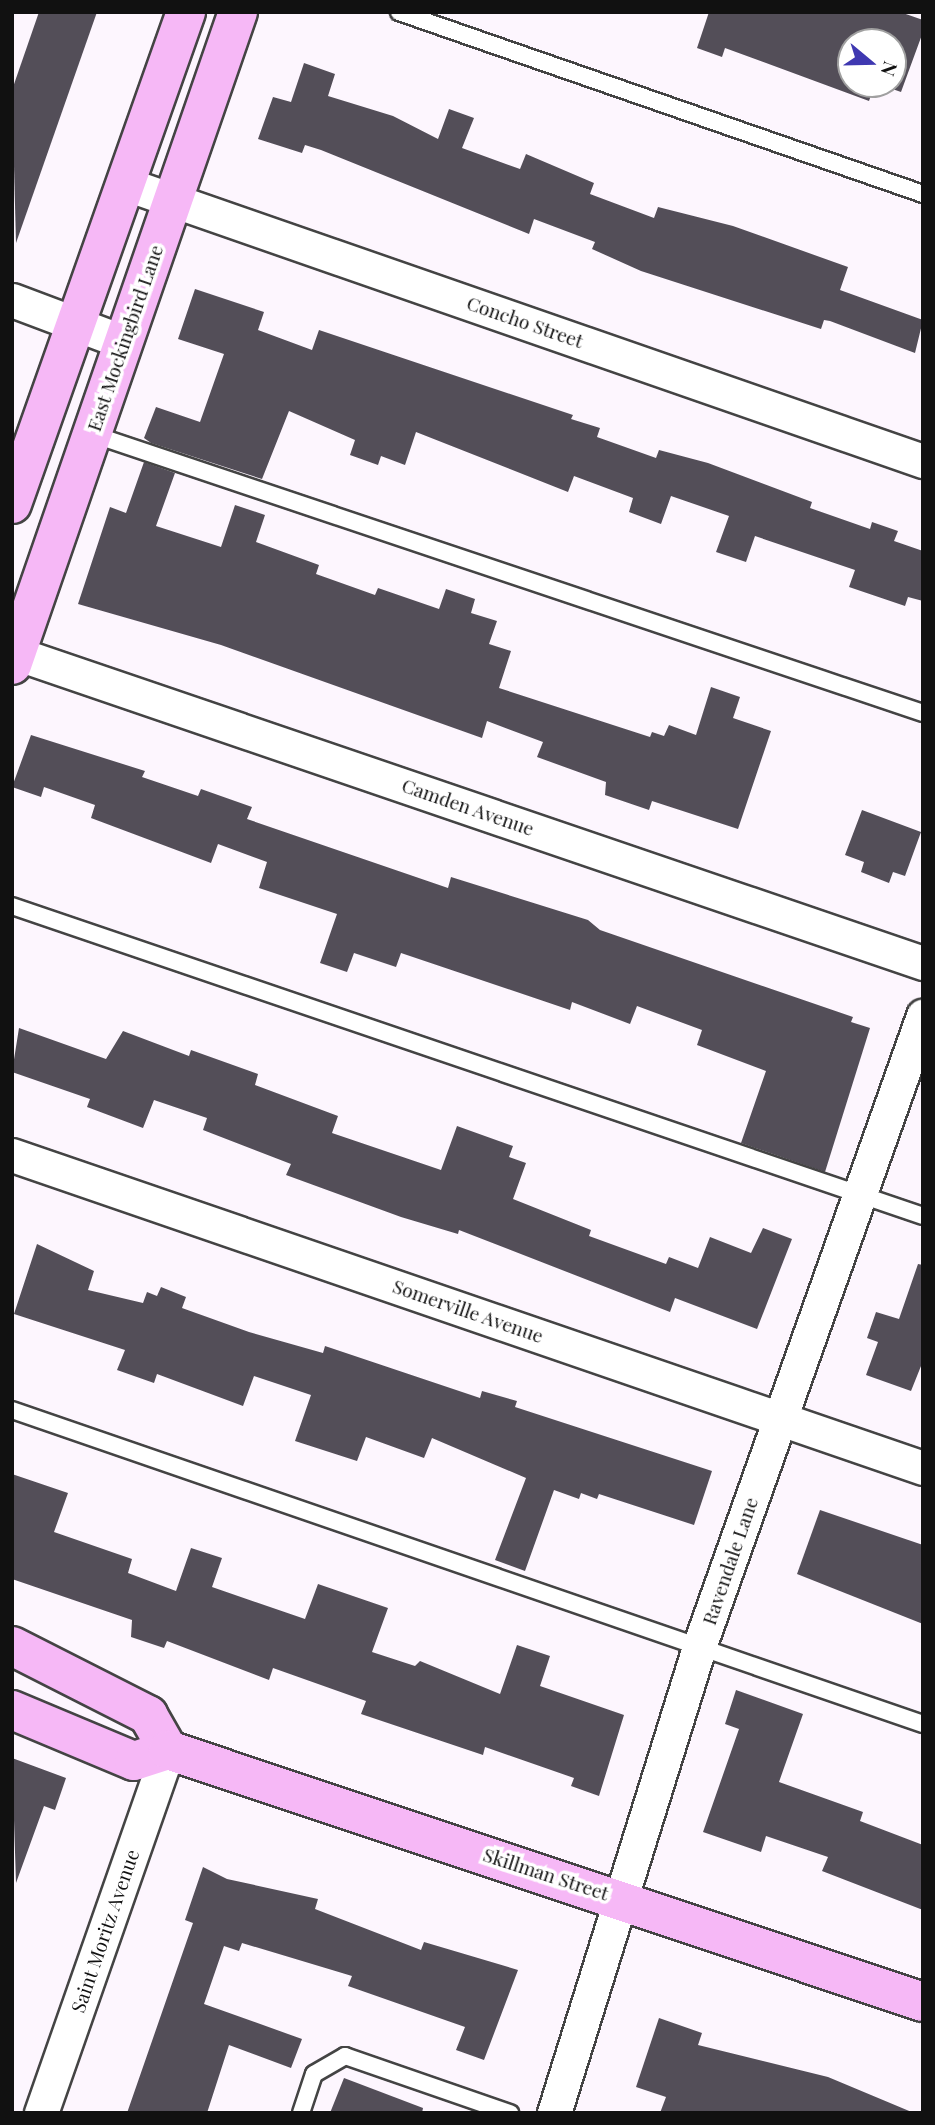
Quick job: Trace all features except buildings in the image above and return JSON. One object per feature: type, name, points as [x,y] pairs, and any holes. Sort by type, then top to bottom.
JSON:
[{"type":"main road","points":[[12,504],[186,12]]},
{"type":"main road","name":"East Mockingbird Lane","points":[[13,657],[238,12]]},
{"type":"main road","points":[[12,1646],[148,1715],[168,1750],[134,1761],[12,1710]]},
{"type":"main road","name":"Skillman Street","points":[[168,1750],[923,2001]]},
{"type":"street","name":"Concho Street","points":[[126,184],[923,461]]},
{"type":"street","points":[[12,300],[124,342]]},
{"type":"street","name":"Camden Avenue","points":[[13,657],[923,963]]},
{"type":"street","name":"Ravendale Lane","points":[[554,2113],[699,1647],[923,1016]]},
{"type":"street","name":"Somerville Avenue","points":[[12,1155],[923,1468]]},
{"type":"street","name":"Saint Moritz Avenue","points":[[41,2113],[168,1750]]},
{"type":"lane","points":[[399,12],[923,194]]},
{"type":"lane","points":[[92,434],[923,713]]},
{"type":"lane","points":[[12,906],[923,1216]]},
{"type":"lane","points":[[12,1410],[923,1724]]},
{"type":"lane","points":[[300,2113],[314,2074],[345,2056],[510,2113]]}]
